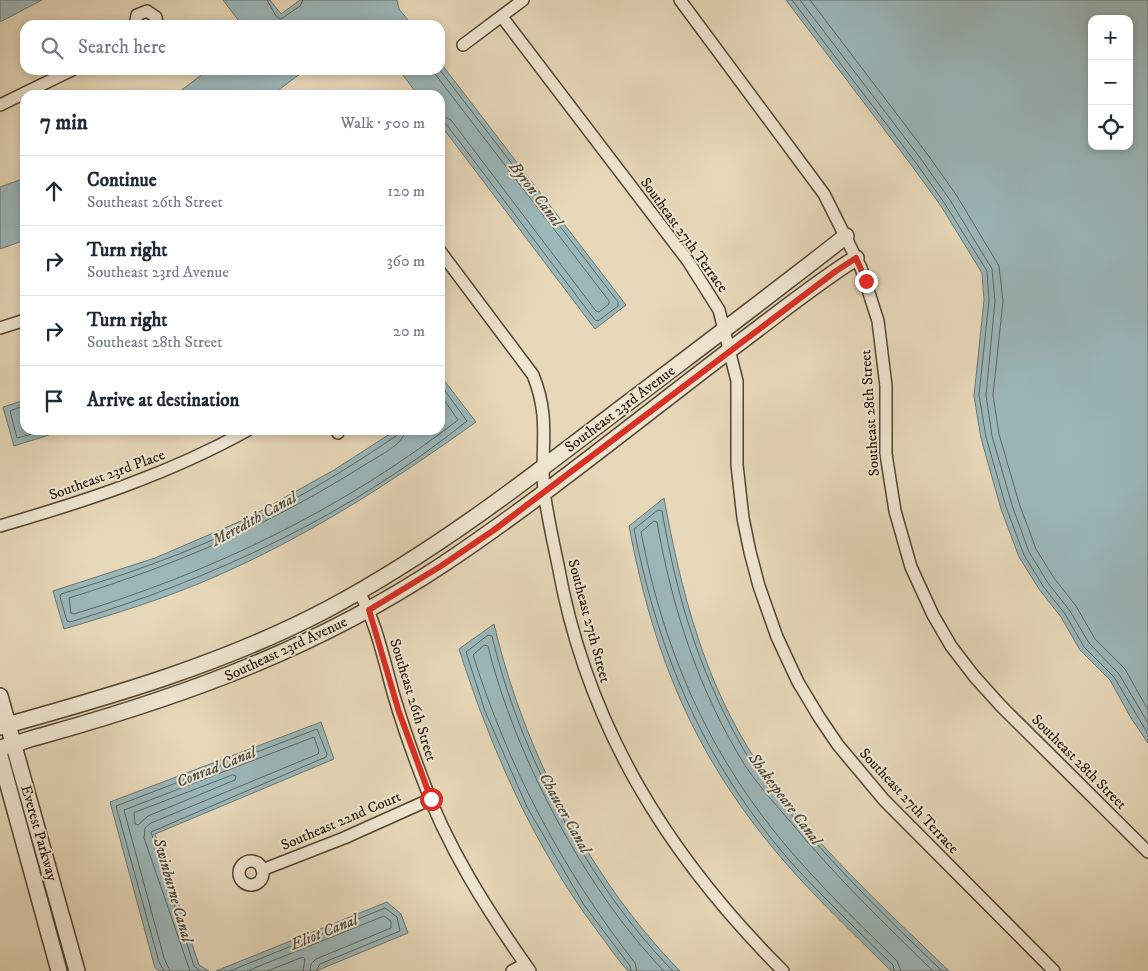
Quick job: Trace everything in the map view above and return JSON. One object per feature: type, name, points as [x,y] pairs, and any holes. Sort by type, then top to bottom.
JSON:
[{"type":"street","points":[[463,45],[523,0]]},
{"type":"street","name":"Southeast 28th Street","points":[[680,0],[824,194],[846,236],[866,281],[878,321],[886,386],[886,454],[895,511],[905,548],[924,598],[951,646],[974,676],[1001,706],[1148,852]]},
{"type":"street","points":[[136,20],[137,15],[147,11],[156,17],[156,20]]},
{"type":"street","name":"Southeast 27th Terrace","points":[[502,16],[688,261],[719,310],[737,381],[736,445],[743,518],[764,603],[798,682],[838,745],[868,783],[1054,971]]},
{"type":"street","points":[[31,90],[62,75]]},
{"type":"street","points":[[0,105],[20,95]]},
{"type":"street","name":"Southeast 23rd Avenue","points":[[4,726],[42,717],[150,685],[210,663],[272,636],[359,592],[427,552],[544,467],[846,236]]},
{"type":"street","name":"Southeast 27th Street","points":[[445,258],[533,375],[544,416],[544,491],[558,566],[579,652],[595,700],[621,757],[652,811],[694,871],[737,924],[783,971]]},
{"type":"street","name":"Southeast 23rd Avenue","points":[[7,746],[155,703],[199,687],[273,657],[369,610],[441,566],[856,258]]},
{"type":"street","points":[[0,328],[20,322]]},
{"type":"street","name":"Southeast 23rd Place","points":[[0,526],[95,498],[143,480],[206,453],[239,435]]},
{"type":"street","name":"Southeast 26th Street","points":[[359,592],[369,610],[399,712],[431,799],[476,889],[527,967]]},
{"type":"street","name":"Everest Parkway","points":[[0,696],[7,746],[77,971]]},
{"type":"street","name":"Everest Parkway","points":[[0,756],[59,971]]},
{"type":"street","name":"Southeast 22nd Court","points":[[262,870],[344,838],[431,799]]},
{"type":"street","points":[[512,971],[527,967]]},
{"type":"water","points":[[0,0],[42,0],[0,22]]},
{"type":"water","points":[[223,0],[270,0],[281,14],[300,0],[397,0],[399,9],[408,20],[238,20]]},
{"type":"water","points":[[786,0],[1148,0],[1148,743],[1131,718],[1110,680],[1080,650],[1061,617],[1039,589],[1019,557],[1001,509],[981,438],[974,396],[984,300],[982,273],[941,206]]},
{"type":"water","name":"Byron Canal","points":[[445,69],[626,305],[595,329],[445,131],[445,90],[414,90],[403,75],[445,75]]},
{"type":"water","points":[[201,75],[298,75],[279,90],[182,90]]},
{"type":"water","points":[[20,180],[20,242],[0,249],[0,187]]},
{"type":"water","name":"Meredith Canal","points":[[445,382],[476,422],[381,487],[282,545],[176,593],[64,629],[53,591],[155,558],[248,518],[334,470],[388,435],[445,435]]},
{"type":"water","points":[[20,402],[20,435],[49,435],[14,446],[3,407]]},
{"type":"water","points":[[664,498],[678,567],[697,635],[722,700],[738,732],[777,790],[822,845],[872,897],[949,971],[891,971],[782,859],[740,805],[716,768],[695,731],[662,654],[638,571],[629,526]]},
{"type":"water","name":"Chaucer Canal","points":[[494,624],[507,672],[523,719],[542,765],[564,810],[589,854],[617,895],[647,935],[680,971],[628,971],[575,900],[534,831],[500,760],[459,649]]},
{"type":"water","points":[[321,722],[334,759],[155,834],[199,965],[209,971],[159,971],[155,968],[110,802]]},
{"type":"water","name":"Eliot Canal","points":[[387,902],[401,914],[408,933],[316,971],[216,971]]},
{"type":"route","points":[[431,799],[399,712],[369,610],[441,566],[494,530],[730,350],[856,258],[866,281]]},
{"type":"water label","name":"Conrad Canal","points":[[216,767]]},
{"type":"water label","name":"Shakespeare Canal","points":[[785,799]]},
{"type":"water label","name":"Swinburne Canal","points":[[173,890]]}]
